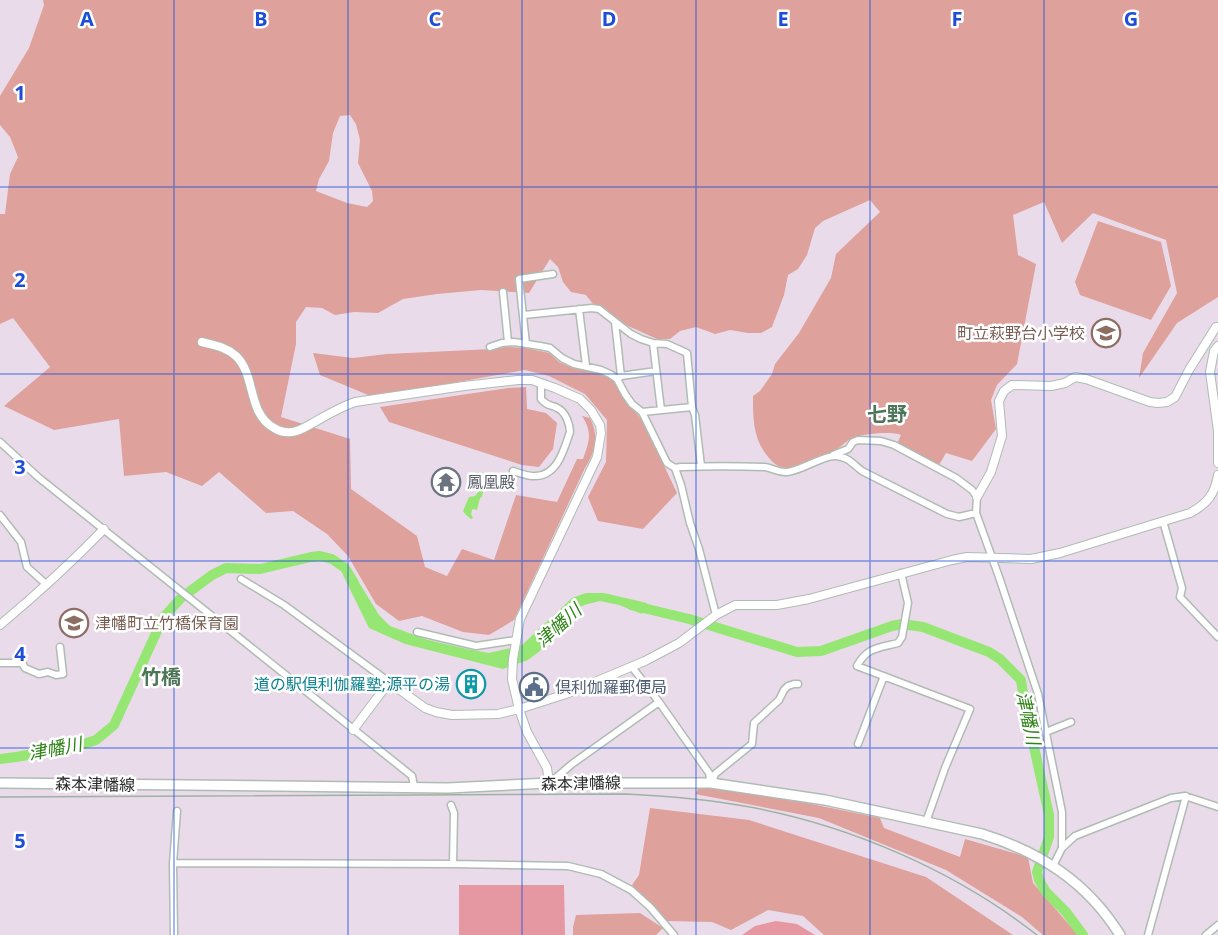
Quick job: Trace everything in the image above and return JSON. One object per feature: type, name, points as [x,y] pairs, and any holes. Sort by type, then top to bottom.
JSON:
[{"type":"main road","name":"森本津幡線","points":[[0,783],[448,788],[549,783],[711,783],[825,800],[982,834],[1006,842],[1030,852],[1053,866],[1094,900],[1120,935]]},
{"type":"street","points":[[526,344],[519,279],[553,274]]},
{"type":"street","points":[[503,292],[508,342]]},
{"type":"street","points":[[579,309],[586,366]]},
{"type":"street","points":[[524,315],[598,309],[631,334],[653,343],[667,344],[687,353],[701,466]]},
{"type":"street","points":[[615,322],[619,377],[628,399],[642,412],[667,463],[675,468],[769,467],[778,472],[787,472],[798,470],[848,449],[853,442],[858,440],[881,441],[894,445],[956,478],[972,490],[977,497]]},
{"type":"street","points":[[1062,848],[1062,812],[1035,685],[976,513],[977,497],[991,472],[1002,436],[999,401],[1004,391],[1012,385],[1052,386],[1065,383],[1075,377],[1086,378],[1150,402],[1167,402],[1175,397],[1189,370],[1218,327]]},
{"type":"street","points":[[202,342],[229,350],[237,357],[242,364],[258,411],[272,427],[281,431],[291,432],[302,429],[345,406],[368,399],[518,380],[532,380],[580,399],[591,410],[600,425],[597,457],[520,619],[513,659],[512,679],[519,710],[527,732],[547,768],[549,783]]},
{"type":"street","points":[[490,347],[508,342],[550,348],[574,364],[619,377],[656,371]]},
{"type":"street","points":[[653,343],[661,410]]},
{"type":"street","points":[[1218,346],[1214,351],[1210,372],[1218,431],[1218,463]]},
{"type":"street","points":[[513,471],[534,476],[549,472],[555,466],[570,432],[568,421],[560,409],[547,405],[541,399],[541,383]]},
{"type":"street","points":[[642,412],[692,407]]},
{"type":"street","points":[[0,442],[39,477],[412,776],[414,786]]},
{"type":"street","points":[[833,455],[852,461],[862,471],[947,514],[959,517],[976,513]]},
{"type":"street","points":[[675,468],[716,615]]},
{"type":"street","points":[[241,579],[284,605],[425,708],[452,715],[498,714],[519,710],[566,694],[645,662],[679,643],[716,615],[735,605],[777,605],[809,599],[967,557],[1031,559],[1060,553],[1190,513],[1199,508],[1216,488],[1218,475]]},
{"type":"street","points":[[0,515],[21,542],[27,567],[47,585]]},
{"type":"street","points":[[1163,521],[1182,588],[1179,597],[1218,637]]},
{"type":"street","points":[[0,625],[75,559],[104,528]]},
{"type":"street","points":[[901,573],[908,598],[902,637],[898,643],[877,647],[868,652],[857,666],[970,709],[945,768],[926,822]]},
{"type":"street","points":[[417,632],[476,646],[516,640]]},
{"type":"street","points":[[0,663],[22,663],[25,668],[39,674],[48,672],[56,675],[63,674],[60,646]]},
{"type":"street","points":[[632,667],[709,772],[711,783]]},
{"type":"street","points":[[858,744],[884,676]]},
{"type":"street","points":[[353,729],[389,682]]},
{"type":"street","points":[[711,783],[715,774],[752,744],[754,723],[779,700],[783,690],[788,686],[798,684]]},
{"type":"street","points":[[549,783],[659,702]]},
{"type":"street","points":[[1046,732],[1071,722]]},
{"type":"street","points":[[1148,935],[1186,796]]},
{"type":"street","points":[[1053,866],[1062,848],[1075,836],[1171,798],[1186,796],[1218,807]]},
{"type":"street","points":[[451,805],[454,813],[453,864]]},
{"type":"street","points":[[174,935],[173,863],[177,811]]},
{"type":"street","points":[[173,863],[568,866],[601,874],[631,890],[650,907],[674,935]]},
{"type":"street","points":[[1206,935],[1218,925]]},
{"type":"shaded area","points":[[43,0],[1218,0],[1218,297],[1177,323],[1139,378],[1143,353],[1177,293],[1166,240],[1093,213],[1062,243],[1044,202],[1013,215],[1018,255],[1036,264],[1017,364],[997,385],[991,400],[996,429],[972,461],[946,453],[939,465],[897,444],[901,435],[885,433],[855,437],[836,450],[793,468],[779,466],[773,462],[760,444],[754,421],[753,396],[760,391],[772,374],[775,364],[799,333],[831,278],[836,254],[880,212],[870,200],[823,221],[815,228],[807,255],[798,269],[788,275],[784,295],[772,327],[761,333],[730,330],[715,334],[696,327],[680,331],[670,339],[657,339],[626,325],[593,304],[586,295],[571,292],[563,282],[558,267],[550,259],[529,293],[481,290],[437,294],[403,299],[378,313],[354,312],[335,315],[322,308],[306,307],[296,322],[296,344],[281,417],[350,439],[351,489],[417,536],[425,567],[447,576],[462,549],[494,560],[516,495],[557,502],[577,459],[583,459],[587,448],[589,433],[582,416],[590,418],[593,425],[595,445],[591,457],[514,620],[489,635],[463,632],[422,616],[399,621],[376,604],[348,556],[327,534],[293,511],[266,513],[219,472],[202,486],[166,472],[124,476],[119,419],[54,430],[4,406],[50,367],[13,318],[0,324],[0,214],[5,214],[10,174],[18,157],[10,137],[0,125],[0,96],[29,48],[44,5]],"holes":[[[350,115],[356,124],[360,140],[358,163],[372,191],[373,201],[367,207],[347,203],[316,191],[319,179],[329,161],[333,133],[340,116]]]},
{"type":"shaded area","points":[[1098,221],[1161,242],[1171,286],[1151,320],[1080,295],[1075,282]]},
{"type":"shaded area","points":[[506,347],[549,353],[559,362],[573,368],[586,369],[613,378],[627,402],[643,421],[677,493],[643,529],[598,521],[588,497],[606,462],[607,420],[585,394],[549,376],[525,370],[373,397],[320,375],[313,353],[353,358]]},
{"type":"shaded area","points":[[526,387],[527,409],[546,413],[557,423],[553,449],[539,467],[522,465],[389,422],[380,407],[508,388]]},
{"type":"shaded area","points":[[700,786],[777,797],[880,818],[884,828],[960,857],[965,839],[1028,857],[1033,883],[1078,935],[1043,935],[1022,917],[946,870],[819,818],[695,794]]},
{"type":"shaded area","points":[[650,808],[749,820],[926,877],[1013,935],[824,935],[803,916],[768,910],[731,930],[712,922],[666,921],[632,885],[639,875]]},
{"type":"shaded area","points":[[459,885],[564,885],[565,935],[459,935]]},
{"type":"shaded area","points":[[640,913],[663,928],[656,935],[573,935],[576,915]]},
{"type":"shaded area","points":[[776,921],[797,924],[815,935],[742,935],[755,926]]},
{"type":"water","points":[[475,472],[484,473],[487,483],[477,510],[472,510],[473,518],[471,519],[463,511],[469,497],[475,496],[479,491],[474,478]]},
{"type":"water","points":[[352,571],[379,615],[390,626],[428,640],[489,653],[522,645],[572,598],[586,593],[604,593],[647,603],[642,614],[600,601],[584,605],[571,612],[540,651],[528,660],[503,669],[405,644],[369,628],[343,575]]},
{"type":"waterway","name":"津幡川","points":[[0,759],[74,747],[96,740],[114,725],[163,618],[181,598],[212,575],[226,568],[260,569],[320,556],[332,559],[345,568],[354,583]]},
{"type":"waterway","name":"津幡川","points":[[631,605],[689,619],[797,652],[821,651],[902,624],[923,627],[989,652],[1000,659],[1021,680],[1049,815],[1049,837],[1037,872],[1039,880],[1046,892],[1066,912],[1083,935]]},
{"type":"railway","points":[[0,797],[626,794],[714,801],[783,814],[822,825],[898,853],[971,890],[1037,935]]},
{"type":"place","name":"町立萩野台小学校","points":[[1106,333]]},
{"type":"place","name":"鳳凰殿","points":[[446,482]]},
{"type":"place","name":"津幡町立竹橋保育園","points":[[74,623]]},
{"type":"place","name":"道の駅倶利伽羅塾;源平の湯","points":[[471,684]]},
{"type":"place","name":"倶利伽羅郵便局","points":[[534,687]]},
{"type":"district","name":"七野","points":[[887,413]]},
{"type":"district","name":"竹橋","points":[[161,676]]}]
